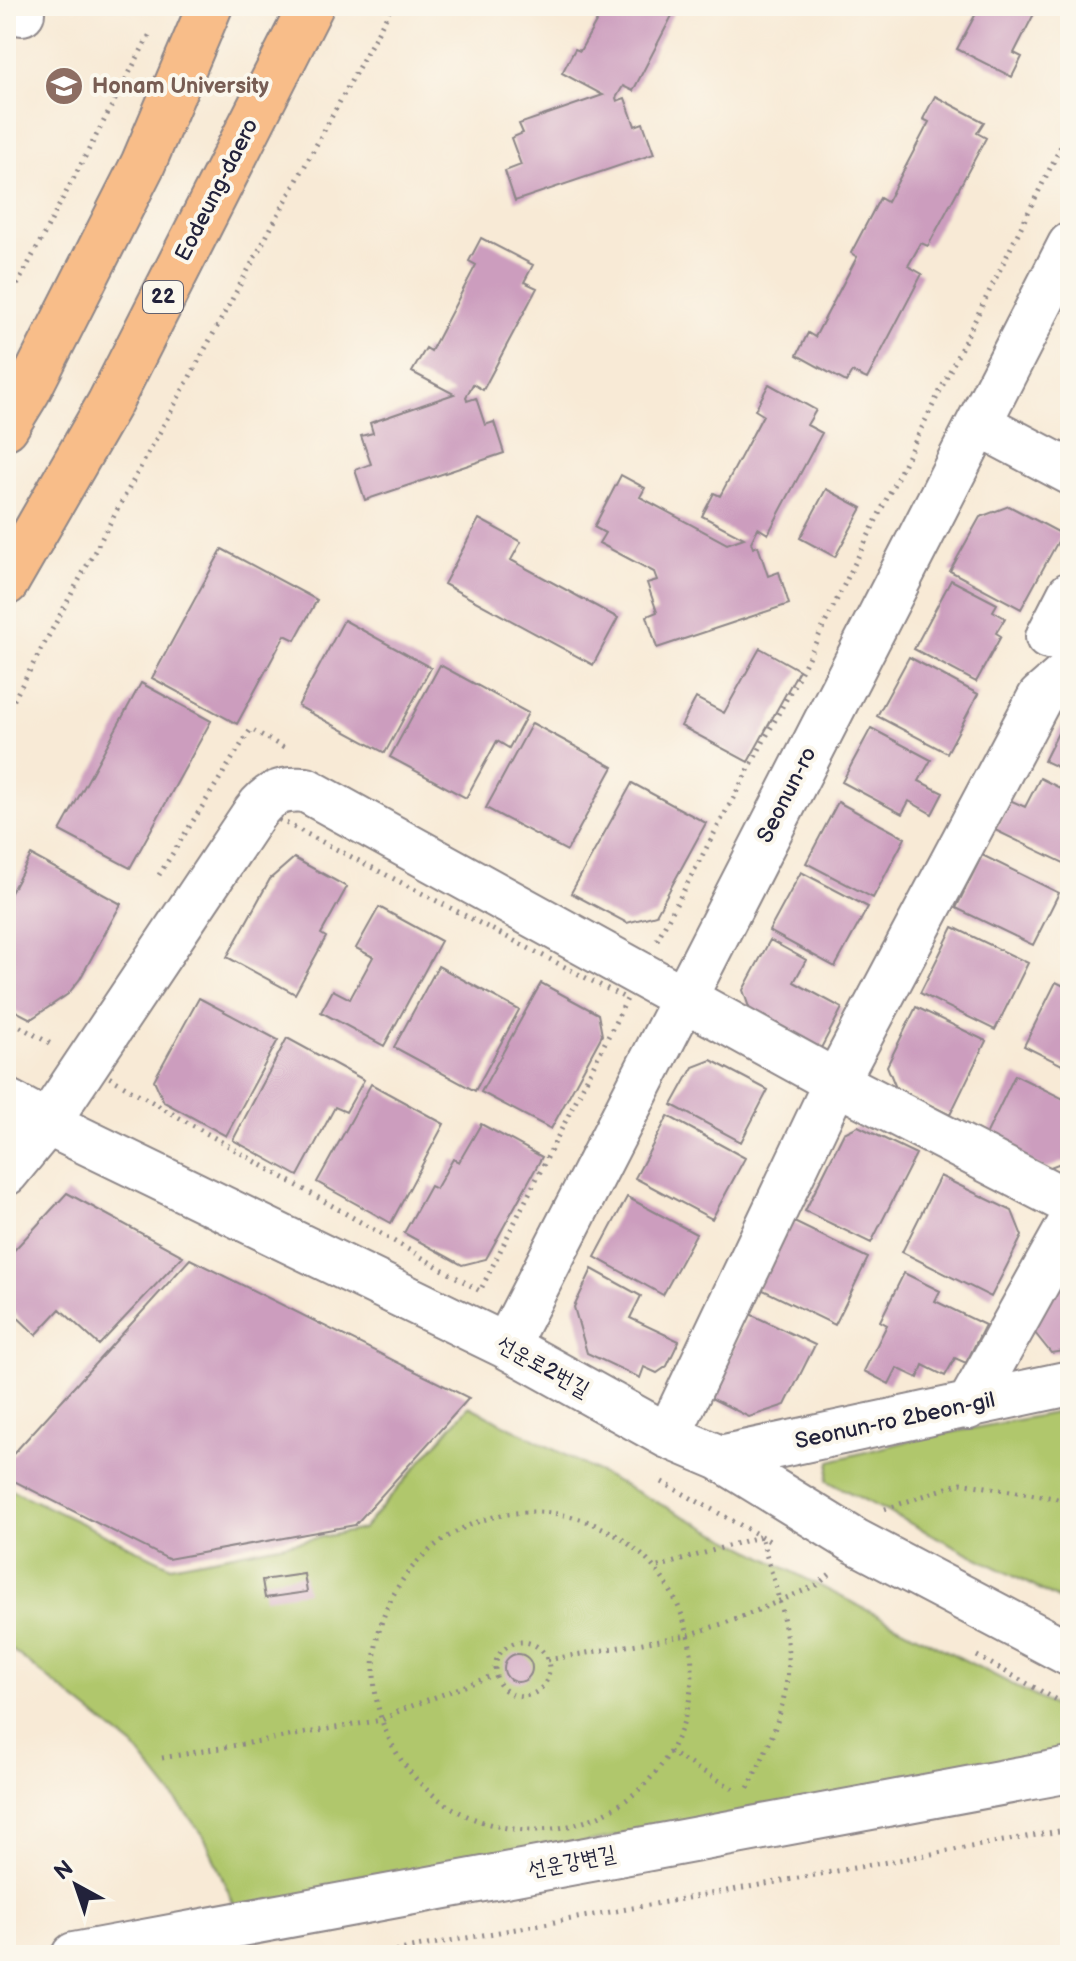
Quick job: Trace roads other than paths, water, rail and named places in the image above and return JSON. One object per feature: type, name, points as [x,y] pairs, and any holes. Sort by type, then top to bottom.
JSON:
[{"type":"main road","points":[[6,427],[28,391],[143,164],[210,6]]},
{"type":"main road","name":"Eodeung-daero","points":[[6,583],[109,404],[298,11]]},
{"type":"street","name":"Seonun-ro","points":[[506,1346],[1070,245]]},
{"type":"street","points":[[979,424],[1070,472]]},
{"type":"street","points":[[1048,637],[1070,594]]},
{"type":"street","points":[[668,1436],[836,1082],[1040,697],[1063,677],[1070,676]]},
{"type":"street","points":[[6,1173],[47,1123],[255,812],[264,800],[276,792],[291,789],[306,790],[836,1082],[1070,1203]]},
{"type":"street","name":"선운로2번길","points":[[6,1101],[506,1346],[668,1436],[720,1458],[855,1541],[1070,1654]]},
{"type":"street","points":[[968,1407],[1070,1224]]},
{"type":"street","name":"Seonun-ro 2beon-gil","points":[[720,1458],[1070,1383]]},
{"type":"street","name":"선운강변길","points":[[74,1955],[1070,1770]]},
{"type":"place","name":"Honam University","points":[[64,86]]}]
